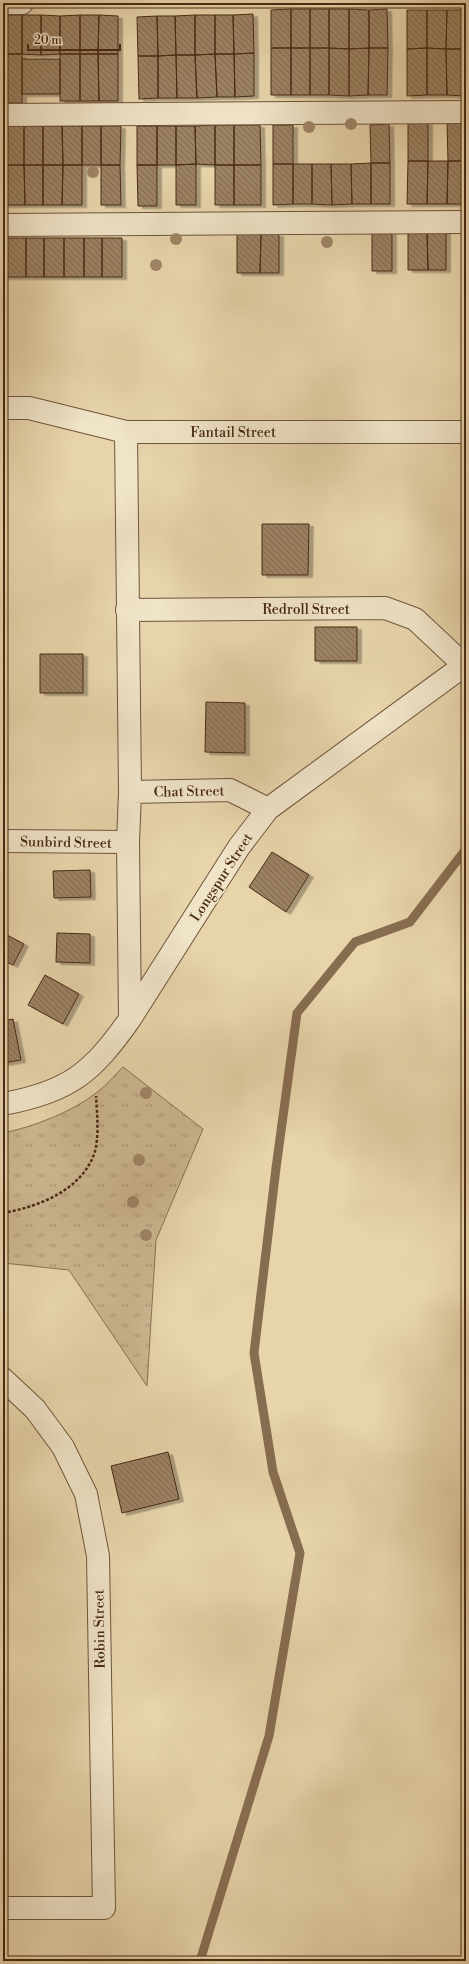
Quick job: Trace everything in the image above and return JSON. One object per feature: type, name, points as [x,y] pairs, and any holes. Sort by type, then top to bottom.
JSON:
[{"type":"street","points":[[3,3],[22,3]]},
{"type":"street","points":[[3,115],[466,112]]},
{"type":"street","points":[[3,225],[466,222]]},
{"type":"street","name":"Fantail Street","points":[[3,408],[29,408],[126,432],[466,432]]},
{"type":"street","points":[[126,432],[130,792],[128,842],[130,1019]]},
{"type":"street","name":"Redroll Street","points":[[128,610],[385,608],[415,619],[465,665]]},
{"type":"street","name":"Longspur Street","points":[[3,1104],[30,1099],[66,1085],[89,1069],[111,1045],[130,1019],[239,848],[268,809],[465,665]]},
{"type":"street","name":"Chat Street","points":[[130,792],[230,790],[268,809]]},
{"type":"street","name":"Sunbird Street","points":[[3,841],[128,842]]},
{"type":"street","name":"Robin Street","points":[[3,1379],[35,1409],[63,1448],[86,1494],[98,1556],[104,1908],[3,1908]]},
{"type":"path","points":[[3,1213],[41,1202],[65,1191],[82,1175],[94,1156],[97,1132],[96,1093],[89,1069]]},
{"type":"green space","points":[[123,1067],[203,1129],[156,1240],[147,1386],[69,1270],[3,1263],[3,1133],[39,1123],[76,1106],[100,1090]]},
{"type":"building","points":[[291,9],[310,9],[310,48],[291,48]]},
{"type":"building","points":[[291,9],[291,48],[271,48],[271,10]]},
{"type":"building","points":[[310,9],[329,9],[329,48],[310,48]]},
{"type":"building","points":[[329,9],[349,9],[349,49],[329,48]]},
{"type":"building","points":[[349,9],[369,10],[369,48],[349,49]]},
{"type":"building","points":[[387,9],[388,48],[369,48],[369,10]]},
{"type":"building","points":[[407,10],[427,10],[427,48],[407,49]]},
{"type":"building","points":[[427,10],[447,10],[446,49],[427,48]]},
{"type":"building","points":[[447,10],[465,10],[465,49],[446,49]]},
{"type":"building","points":[[466,10],[466,49],[465,49]]},
{"type":"building","points":[[253,14],[254,53],[234,54],[233,15]]},
{"type":"building","points":[[3,15],[22,15],[22,54],[3,54]]},
{"type":"building","points":[[22,15],[41,15],[41,55],[22,54]]},
{"type":"building","points":[[41,15],[60,16],[60,54],[41,55]]},
{"type":"building","points":[[80,15],[80,54],[60,54],[60,16]]},
{"type":"building","points":[[80,15],[99,15],[98,54],[80,54]]},
{"type":"building","points":[[99,15],[118,16],[118,54],[98,54]]},
{"type":"building","points":[[195,15],[215,15],[215,54],[195,55]]},
{"type":"building","points":[[195,15],[195,55],[176,55],[175,16]]},
{"type":"building","points":[[215,15],[233,15],[234,54],[215,54]]},
{"type":"building","points":[[157,16],[175,16],[176,55],[158,56]]},
{"type":"building","points":[[157,16],[158,56],[138,56],[137,17]]},
{"type":"building","points":[[271,48],[291,48],[291,95],[271,95]]},
{"type":"building","points":[[291,48],[310,48],[310,95],[291,95]]},
{"type":"building","points":[[310,48],[329,48],[329,95],[310,95]]},
{"type":"building","points":[[329,48],[349,49],[349,96],[329,95]]},
{"type":"building","points":[[369,48],[388,48],[387,95],[368,95]]},
{"type":"building","points":[[369,48],[368,95],[349,96],[349,49]]},
{"type":"building","points":[[427,48],[446,49],[447,95],[427,95]]},
{"type":"building","points":[[427,48],[427,95],[407,96],[407,49]]},
{"type":"building","points":[[446,49],[465,49],[465,96],[447,95]]},
{"type":"building","points":[[465,49],[466,96],[465,96]]},
{"type":"building","points":[[254,53],[254,96],[235,97],[234,54]]},
{"type":"building","points":[[3,54],[22,54],[22,103],[3,103]]},
{"type":"building","points":[[60,54],[80,54],[80,101],[60,101]]},
{"type":"building","points":[[80,54],[98,54],[99,101],[80,101]]},
{"type":"building","points":[[98,54],[118,54],[118,101],[99,101]]},
{"type":"building","points":[[215,54],[217,97],[197,98],[195,55]]},
{"type":"building","points":[[215,54],[234,54],[235,97],[217,97]]},
{"type":"building","points":[[176,55],[177,98],[158,98],[158,56]]},
{"type":"building","points":[[176,55],[195,55],[197,98],[177,98]]},
{"type":"building","points":[[138,56],[158,56],[158,98],[139,99]]},
{"type":"building","points":[[22,59],[60,59],[60,94],[22,94]]},
{"type":"building","points":[[408,122],[428,122],[428,161],[408,161]]},
{"type":"building","points":[[447,122],[466,122],[466,161],[448,161]]},
{"type":"building","points":[[389,124],[390,163],[371,163],[370,125]]},
{"type":"building","points":[[215,125],[234,125],[234,165],[215,165]]},
{"type":"building","points":[[215,125],[215,165],[196,164],[195,126]]},
{"type":"building","points":[[234,125],[260,125],[261,165],[234,165]]},
{"type":"building","points":[[273,125],[293,125],[293,164],[273,164]]},
{"type":"building","points":[[3,126],[24,126],[24,165],[3,165]]},
{"type":"building","points":[[24,126],[43,126],[43,165],[24,165]]},
{"type":"building","points":[[43,126],[62,126],[63,165],[43,165]]},
{"type":"building","points":[[62,126],[82,126],[82,165],[63,165]]},
{"type":"building","points":[[82,126],[101,126],[101,165],[82,165]]},
{"type":"building","points":[[101,126],[121,126],[120,165],[101,165]]},
{"type":"building","points":[[137,126],[157,126],[157,165],[137,165]]},
{"type":"building","points":[[157,126],[176,126],[176,165],[157,165]]},
{"type":"building","points":[[176,126],[195,126],[196,164],[176,165]]},
{"type":"building","points":[[408,161],[428,161],[427,204],[407,204]]},
{"type":"building","points":[[428,161],[448,161],[447,204],[427,204]]},
{"type":"building","points":[[448,161],[466,161],[466,204],[447,204]]},
{"type":"building","points":[[371,163],[390,163],[390,204],[371,204]]},
{"type":"building","points":[[371,163],[371,204],[352,204],[351,164]]},
{"type":"building","points":[[196,164],[196,205],[176,205],[176,165]]},
{"type":"building","points":[[273,164],[293,164],[293,204],[273,205]]},
{"type":"building","points":[[293,164],[312,164],[312,204],[293,204]]},
{"type":"building","points":[[312,164],[331,164],[332,205],[312,204]]},
{"type":"building","points":[[331,164],[351,164],[352,204],[332,205]]},
{"type":"building","points":[[3,165],[24,165],[25,205],[3,205]]},
{"type":"building","points":[[24,165],[43,165],[43,205],[25,205]]},
{"type":"building","points":[[43,165],[63,165],[62,205],[43,205]]},
{"type":"building","points":[[63,165],[82,165],[82,205],[62,205]]},
{"type":"building","points":[[101,165],[120,165],[121,205],[101,205]]},
{"type":"building","points":[[137,165],[157,165],[157,206],[138,206]]},
{"type":"building","points":[[215,165],[234,165],[234,205],[215,205]]},
{"type":"building","points":[[234,165],[261,165],[261,205],[234,205]]},
{"type":"building","points":[[408,231],[427,231],[428,270],[408,270]]},
{"type":"building","points":[[427,231],[446,231],[446,270],[428,270]]},
{"type":"building","points":[[372,232],[392,232],[392,271],[372,271]]},
{"type":"building","points":[[237,234],[261,234],[260,273],[237,273]]},
{"type":"building","points":[[261,234],[279,234],[279,273],[260,273]]},
{"type":"building","points":[[3,238],[26,238],[26,277],[3,277]]},
{"type":"building","points":[[26,238],[44,238],[44,277],[26,277]]},
{"type":"building","points":[[44,238],[64,238],[64,277],[44,277]]},
{"type":"building","points":[[64,238],[84,238],[84,277],[64,277]]},
{"type":"building","points":[[84,238],[102,238],[102,277],[84,277]]},
{"type":"building","points":[[102,238],[122,238],[122,277],[102,277]]},
{"type":"building","points":[[262,524],[309,524],[308,575],[262,575]]},
{"type":"building","points":[[315,627],[357,627],[357,661],[315,661]]},
{"type":"building","points":[[40,654],[83,654],[83,693],[40,693]]},
{"type":"building","points":[[206,702],[245,703],[245,753],[205,752]]},
{"type":"building","points":[[272,852],[309,875],[286,912],[249,887]]},
{"type":"building","points":[[90,870],[91,897],[54,898],[53,871]]},
{"type":"building","points":[[3,933],[24,944],[13,965],[3,960]]},
{"type":"building","points":[[57,933],[90,934],[90,963],[56,962]]},
{"type":"building","points":[[45,975],[79,994],[63,1024],[28,1005]]},
{"type":"building","points":[[13,1019],[21,1060],[3,1063],[3,1021]]},
{"type":"building","points":[[168,1452],[179,1499],[122,1513],[111,1466]]},
{"type":"waterway","points":[[200,1961],[269,1736],[300,1553],[273,1472],[254,1353],[276,1168],[297,1013],[355,942],[410,922],[466,849]]}]
